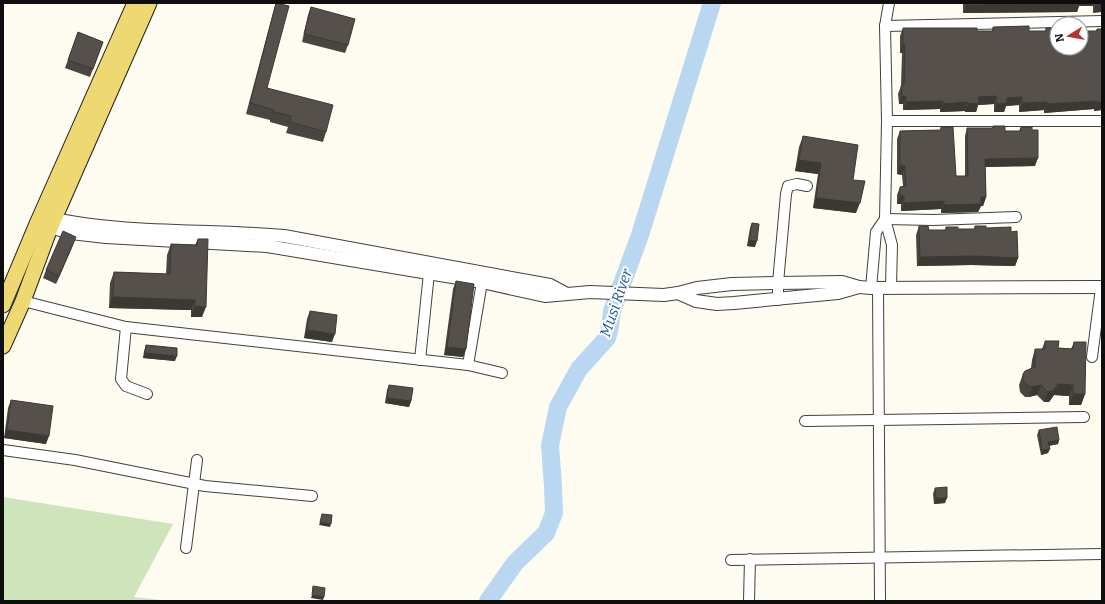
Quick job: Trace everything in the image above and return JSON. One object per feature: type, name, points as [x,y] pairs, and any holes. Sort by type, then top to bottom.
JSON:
[{"type":"main road","points":[[3,346],[23,301],[46,221],[135,3]]},
{"type":"main road","points":[[3,304],[46,221],[149,3]]},
{"type":"street","points":[[889,3],[885,26],[887,121],[885,218],[892,245],[891,287]]},
{"type":"street","points":[[885,26],[1102,21]]},
{"type":"street","points":[[887,121],[1102,121]]},
{"type":"street","points":[[778,300],[778,283],[788,186],[796,184],[807,186]]},
{"type":"street","points":[[885,218],[933,220],[1016,217]]},
{"type":"street","points":[[880,601],[879,420],[875,287],[876,232],[885,218]]},
{"type":"street","points":[[46,221],[78,223],[115,232],[265,240],[550,285],[565,293]]},
{"type":"street","points":[[374,258],[429,273],[482,282],[545,296],[565,293],[590,292],[664,295],[697,288],[725,285],[778,283],[842,282],[859,287]]},
{"type":"street","points":[[420,360],[429,273]]},
{"type":"street","points":[[468,365],[482,282]]},
{"type":"street","points":[[678,293],[696,301],[717,304],[778,300],[838,293],[859,287],[1101,288],[1092,357]]},
{"type":"street","points":[[23,301],[126,327],[468,365],[502,373]]},
{"type":"street","points":[[126,327],[121,379],[126,386],[146,394]]},
{"type":"street","points":[[805,421],[1084,417]]},
{"type":"street","points":[[3,450],[75,460],[205,486],[312,496]]},
{"type":"street","points":[[186,548],[197,460]]},
{"type":"street","points":[[731,560],[1102,554]]},
{"type":"street","points":[[748,601],[750,559]]},
{"type":"green space","points":[[3,497],[173,524],[134,597],[170,601],[3,601]]},
{"type":"building","points":[[276,3],[289,6],[267,88],[333,105],[326,132],[290,122],[291,116],[274,112],[274,110],[250,103]]},
{"type":"building","points":[[966,3],[1080,3],[1080,4],[966,5]]},
{"type":"building","points":[[311,7],[355,19],[348,45],[304,34]]},
{"type":"building","points":[[1029,26],[1029,31],[1046,31],[1046,28],[1049,28],[1049,56],[1089,56],[1089,31],[1097,31],[1097,29],[1102,29],[1102,102],[1047,104],[1047,102],[1022,103],[1022,97],[1007,98],[1007,103],[997,104],[996,96],[978,97],[979,103],[968,104],[968,102],[943,104],[943,101],[906,102],[906,96],[902,96],[901,86],[904,85],[905,45],[903,45],[903,28],[977,28],[977,31],[993,31],[993,27]]},
{"type":"building","points":[[78,32],[103,42],[93,69],[68,60]]},
{"type":"building","points":[[993,126],[1005,126],[1005,131],[1021,131],[1021,127],[1032,127],[1032,130],[1038,130],[1038,158],[985,159],[986,197],[981,197],[981,204],[944,205],[944,201],[904,203],[904,196],[900,196],[900,187],[906,186],[905,166],[900,166],[900,131],[941,130],[941,127],[953,127],[956,176],[968,176],[967,128],[993,128]]},
{"type":"building","points":[[803,136],[858,145],[853,180],[865,181],[860,203],[816,198],[821,163],[799,160]]},
{"type":"building","points":[[752,223],[759,224],[757,241],[749,240]]},
{"type":"building","points":[[919,226],[928,226],[929,230],[946,230],[946,227],[975,229],[975,226],[986,226],[986,228],[1011,227],[1011,232],[1017,231],[1018,258],[974,256],[920,257]]},
{"type":"building","points":[[63,231],[76,237],[59,276],[46,270]]},
{"type":"building","points":[[198,239],[208,239],[206,307],[195,306],[195,300],[113,297],[114,272],[170,274],[171,244],[197,245]]},
{"type":"building","points":[[456,281],[474,284],[466,349],[447,347]]},
{"type":"building","points":[[310,311],[337,315],[335,334],[307,330]]},
{"type":"building","points":[[1045,341],[1059,341],[1058,348],[1073,349],[1074,342],[1086,342],[1085,394],[1073,394],[1073,385],[1058,384],[1053,391],[1048,392],[1041,385],[1032,387],[1023,381],[1023,374],[1025,371],[1035,367],[1035,349],[1045,349]]},
{"type":"building","points":[[146,345],[177,348],[177,356],[145,353]]},
{"type":"building","points":[[389,385],[413,388],[411,401],[387,398]]},
{"type":"building","points":[[11,400],[53,406],[49,436],[7,430]]},
{"type":"building","points":[[1057,427],[1059,440],[1048,442],[1050,449],[1042,450],[1039,430]]},
{"type":"building","points":[[947,487],[947,498],[936,498],[935,488]]},
{"type":"building","points":[[322,514],[332,515],[331,524],[320,522]]},
{"type":"building","points":[[313,586],[325,588],[324,597],[312,595]]},
{"type":"waterway","name":"Musi River","points":[[488,601],[515,563],[546,533],[554,513],[550,445],[558,407],[579,369],[607,338],[612,311],[640,235],[712,3]]}]
